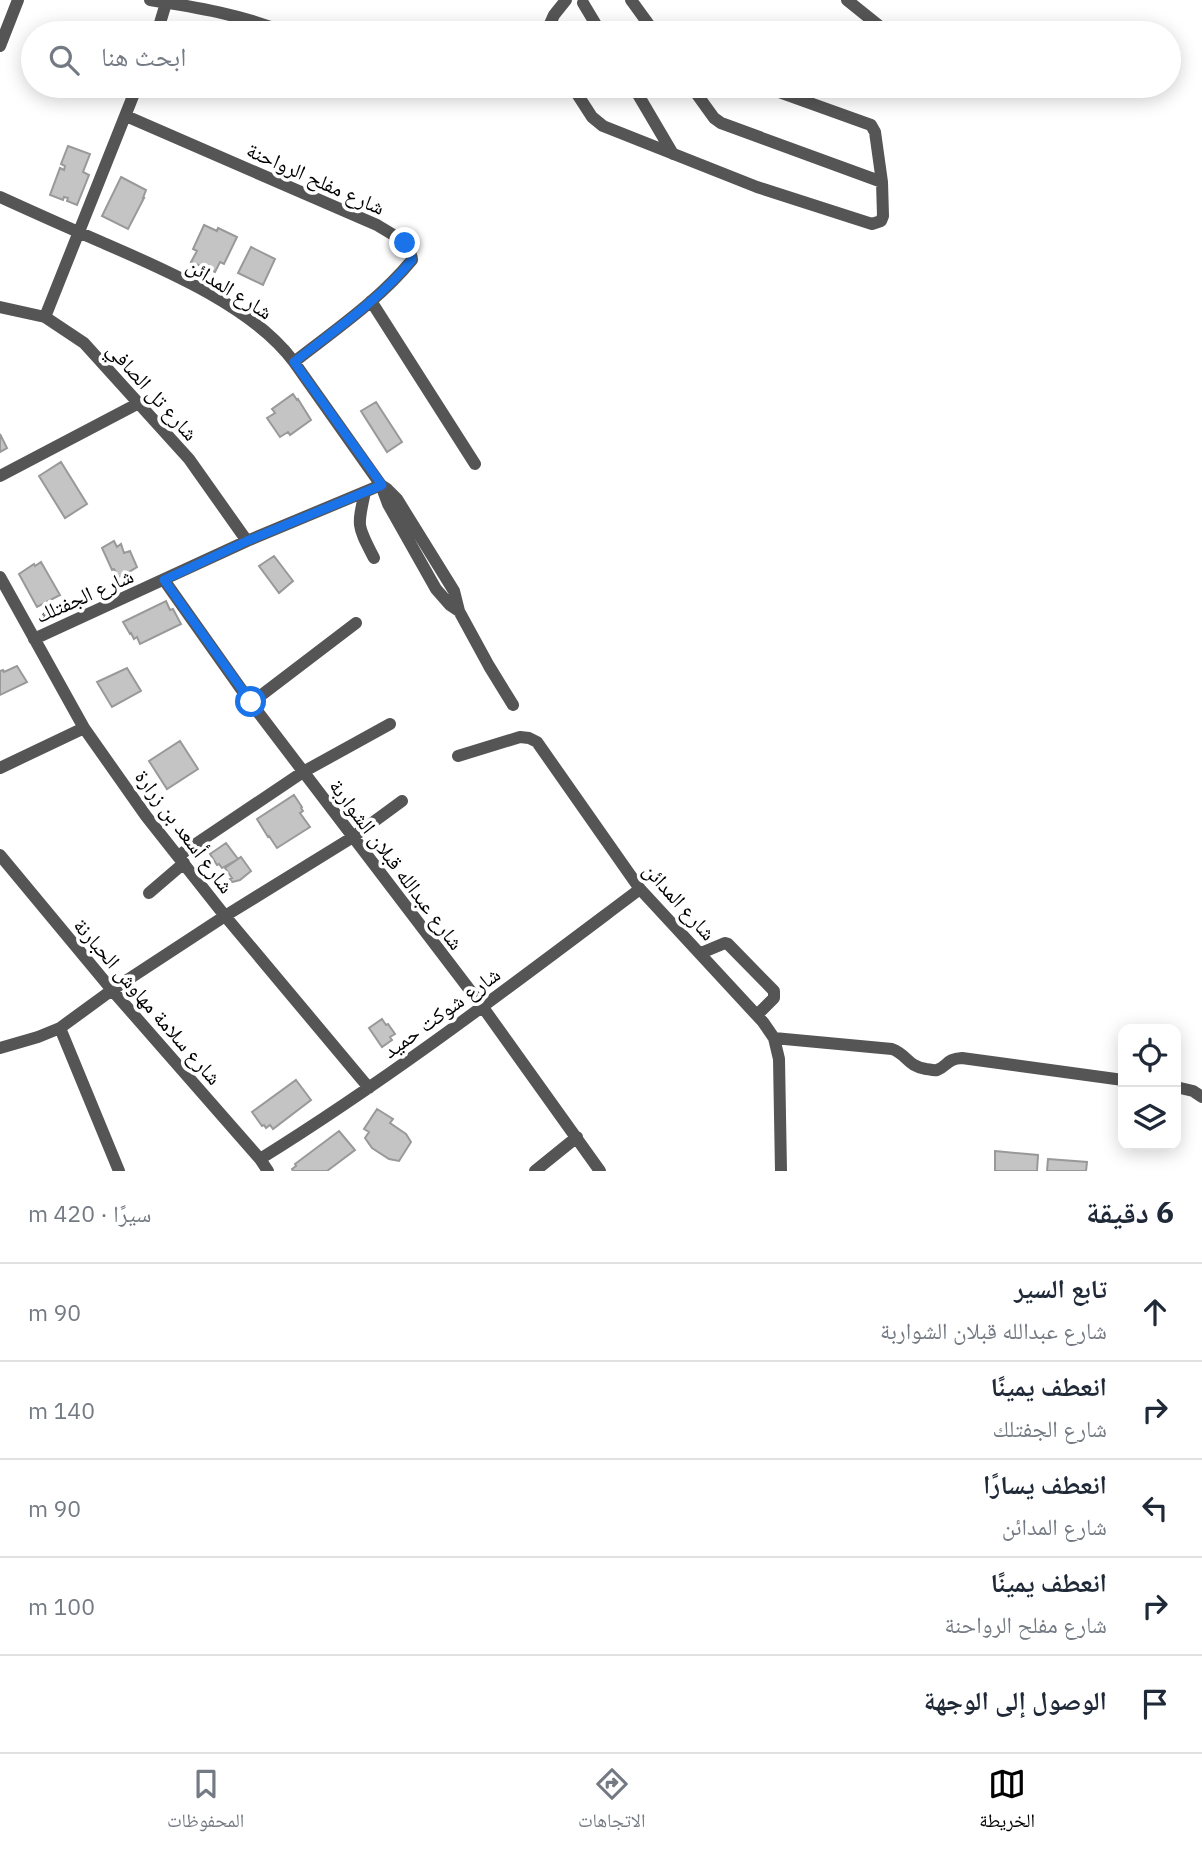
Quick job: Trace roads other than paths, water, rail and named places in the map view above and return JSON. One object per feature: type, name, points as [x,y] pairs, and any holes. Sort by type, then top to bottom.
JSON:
[{"type":"street","points":[[0,46],[18,0]]},
{"type":"street","points":[[150,0],[255,21]]},
{"type":"street","points":[[551,21],[566,0]]},
{"type":"street","points":[[631,0],[646,21]]},
{"type":"street","points":[[847,0],[873,21]]},
{"type":"street","points":[[581,1],[594,21]]},
{"type":"street","points":[[160,21],[166,2]]},
{"type":"street","points":[[45,317],[133,98]]},
{"type":"street","points":[[580,98],[597,122],[673,154],[757,187],[872,224],[879,222],[883,216],[882,182],[872,125],[796,98]]},
{"type":"street","points":[[639,98],[673,154]]},
{"type":"street","points":[[700,98],[721,123],[882,182]]},
{"type":"street","name":"شارع مفلح الرواحنة","points":[[126,116],[377,225],[411,250],[412,260],[399,275],[371,301],[294,362]]},
{"type":"street","name":"شارع المدائن","points":[[0,197],[159,267],[228,306],[279,345],[382,485],[384,498],[436,589],[459,611],[483,657],[513,705]]},
{"type":"street","points":[[371,301],[475,464]]},
{"type":"street","name":"شارع تل الصافي","points":[[0,307],[45,317],[84,343],[188,459],[247,541]]},
{"type":"street","points":[[0,476],[139,403]]},
{"type":"street","name":"شارع الجفتلك","points":[[34,639],[247,541],[382,485]]},
{"type":"street","points":[[365,492],[359,525],[374,558]]},
{"type":"street","name":"شارع أسعد بن زرارة","points":[[0,577],[84,728],[146,816],[225,916],[369,1088]]},
{"type":"street","name":"شارع عبدالله قبلان الشواربة","points":[[164,580],[303,772],[482,1006],[600,1171]]},
{"type":"street","points":[[251,702],[356,623]]},
{"type":"street","points":[[149,893],[181,859],[303,772],[390,724]]},
{"type":"street","points":[[0,768],[84,728]]},
{"type":"street","name":"شارع المدائن","points":[[458,756],[520,737],[537,741],[640,889],[757,1015],[774,1038],[780,1070],[781,1171]]},
{"type":"street","points":[[0,1048],[60,1028],[112,990],[353,837],[402,801]]},
{"type":"street","name":"شارع سلامة مهاوش الحبارنة","points":[[0,855],[268,1171]]},
{"type":"street","name":"شارع شوكت حميد","points":[[260,1159],[318,1124],[369,1088],[640,889]]},
{"type":"street","points":[[701,953],[728,944],[775,991],[774,998],[757,1015]]},
{"type":"street","points":[[60,1028],[119,1171]]},
{"type":"street","points":[[774,1038],[892,1049],[900,1052],[916,1067],[933,1070],[962,1058],[1118,1079]]},
{"type":"street","points":[[1181,1088],[1194,1091],[1202,1097]]},
{"type":"street","points":[[535,1171],[577,1137]]}]
